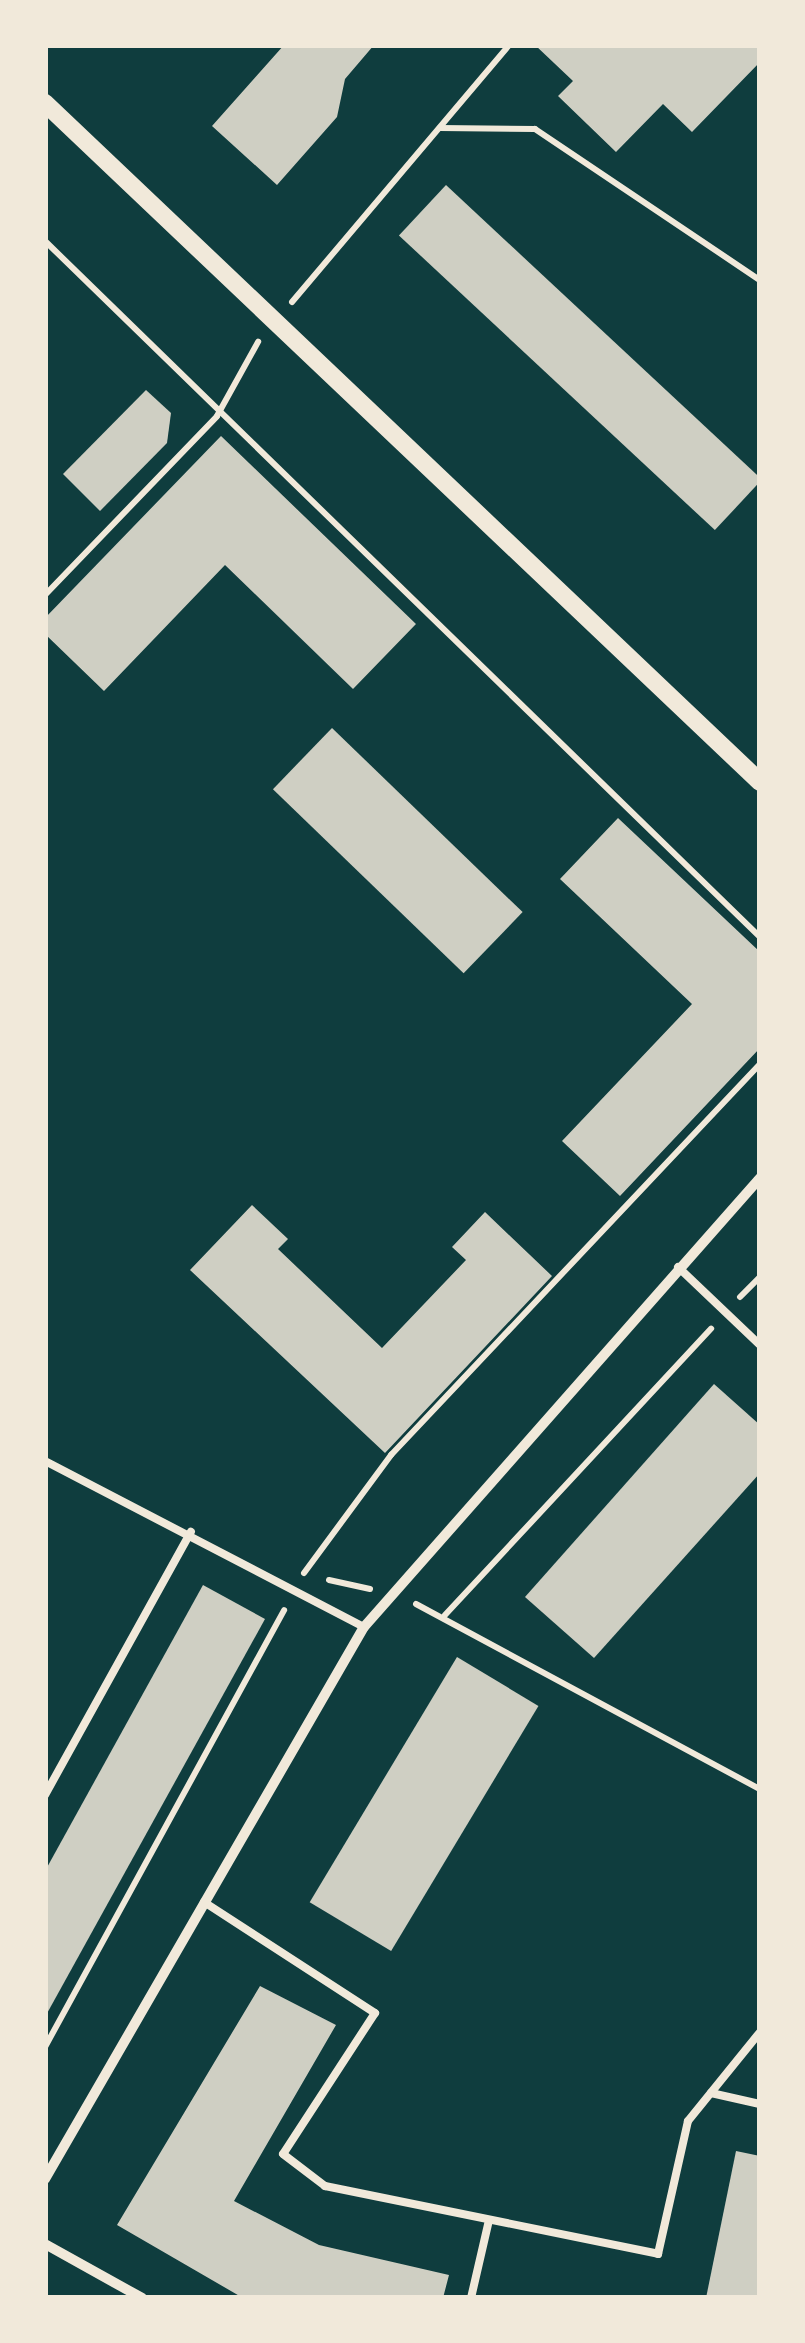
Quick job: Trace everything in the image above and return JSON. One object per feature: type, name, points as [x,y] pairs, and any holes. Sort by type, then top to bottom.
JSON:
[{"type":"street","points":[[45,104],[760,782]]},
{"type":"street","points":[[45,2179],[364,1628],[760,1178]]},
{"type":"street","points":[[45,2244],[142,2298]]},
{"type":"lane","points":[[678,1267],[760,1344]]},
{"type":"lane","points":[[46,1464],[190,1532],[364,1628]]},
{"type":"lane","points":[[45,1795],[190,1532]]},
{"type":"lane","points":[[204,1902],[375,2013],[282,2154],[325,2186],[658,2254],[688,2121],[760,2032]]},
{"type":"lane","points":[[711,2093],[760,2104]]},
{"type":"lane","points":[[471,2298],[490,2220]]},
{"type":"path","points":[[439,128],[534,129],[760,280]]},
{"type":"path","points":[[45,241],[760,938]]},
{"type":"path","points":[[45,2047],[296,1588],[391,1454],[760,1064]]},
{"type":"path","points":[[760,1276],[445,1616],[760,1788]]},
{"type":"building","points":[[284,45],[374,45],[345,79],[337,117],[277,185],[212,126]]},
{"type":"building","points":[[535,45],[760,45],[760,62],[692,132],[663,104],[616,152],[558,96],[573,81]]},
{"type":"building","points":[[446,185],[760,478],[715,530],[399,235]]},
{"type":"building","points":[[146,390],[171,413],[167,443],[100,511],[63,474]]},
{"type":"building","points":[[221,436],[416,624],[353,689],[225,565],[104,691],[45,634],[45,618]]},
{"type":"building","points":[[332,728],[523,912],[464,973],[273,789]]},
{"type":"building","points":[[618,818],[760,952],[760,1048],[620,1196],[562,1141],[692,1004],[560,879]]},
{"type":"building","points":[[252,1205],[288,1239],[278,1249],[382,1348],[466,1260],[452,1247],[485,1212],[552,1276],[385,1453],[190,1270]]},
{"type":"building","points":[[714,1384],[760,1425],[760,1473],[594,1658],[525,1597]]},
{"type":"building","points":[[203,1585],[265,1619],[45,2017],[45,1871]]},
{"type":"building","points":[[457,1657],[538,1706],[391,1951],[310,1902]]},
{"type":"building","points":[[260,1986],[336,2025],[234,2201],[319,2245],[449,2275],[443,2298],[243,2298],[117,2225]]},
{"type":"building","points":[[736,2151],[760,2156],[760,2298],[706,2298]]}]
